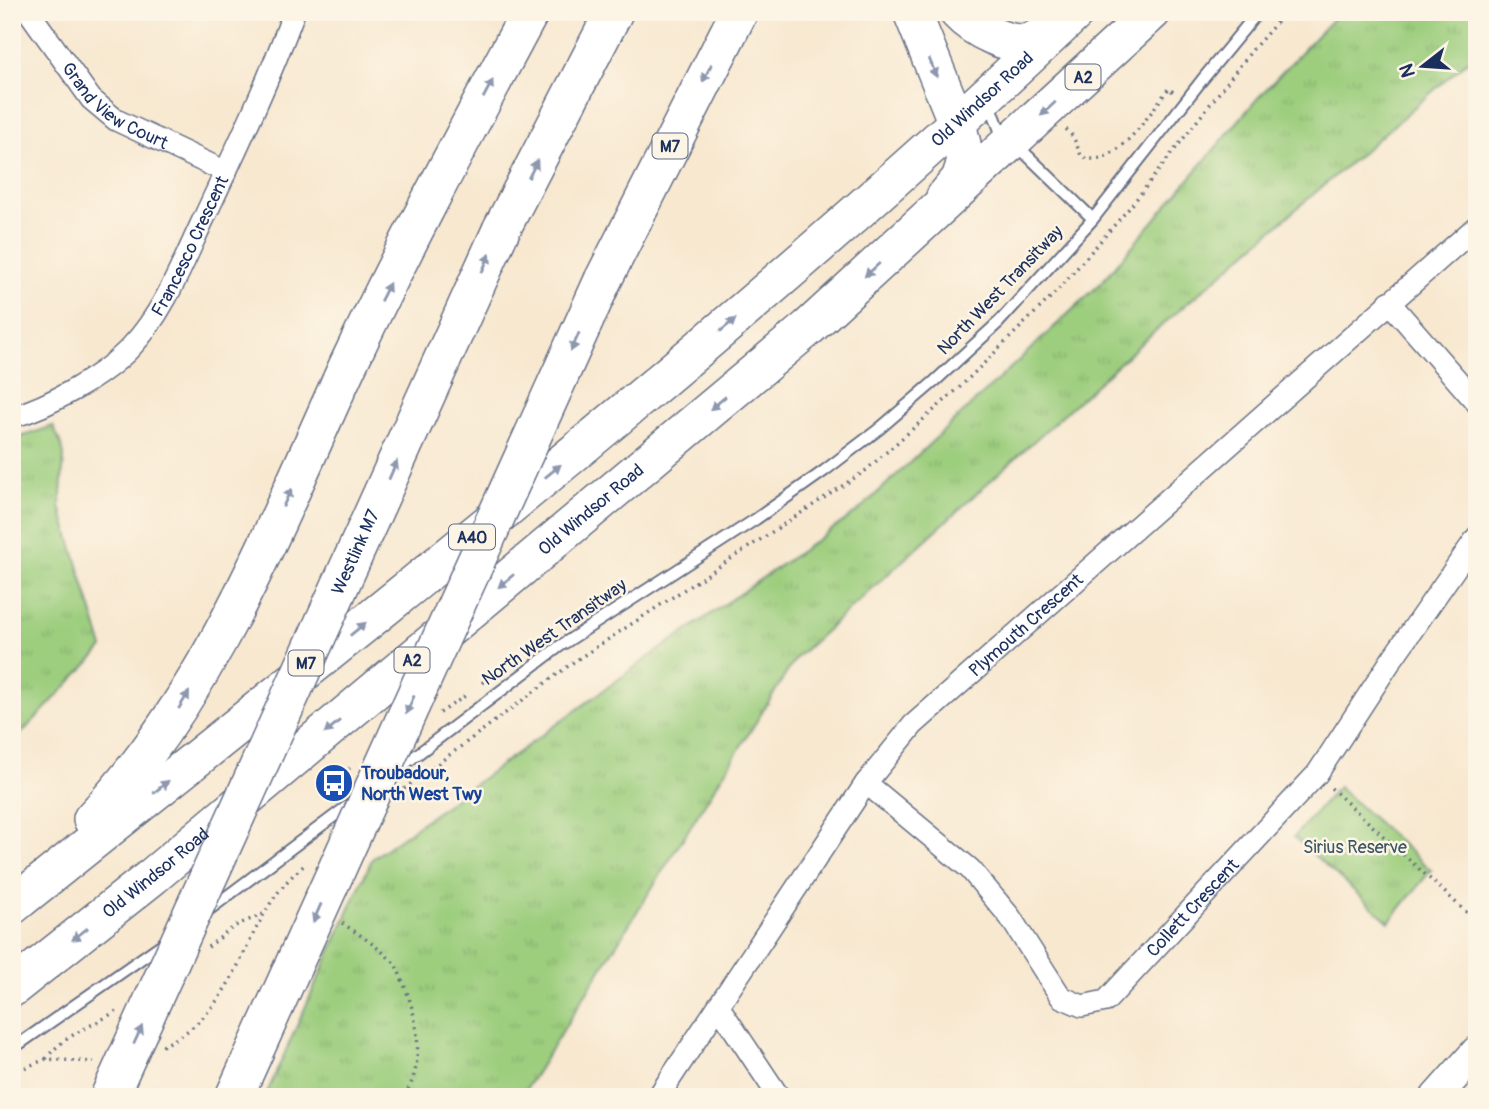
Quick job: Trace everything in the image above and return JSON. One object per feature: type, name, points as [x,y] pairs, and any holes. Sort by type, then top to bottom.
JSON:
[{"type":"highway","points":[[12,900],[115,795],[158,741],[201,673],[239,601],[350,362],[473,118],[530,12]]},
{"type":"highway","name":"Westlink M7","points":[[109,1097],[501,230],[614,12]]},
{"type":"highway","name":"M7","points":[[234,1097],[603,280],[739,12]]},
{"type":"highway","points":[[912,12],[957,123],[965,164],[960,179],[923,224]]},
{"type":"highway","points":[[958,12],[980,28],[1014,42],[1032,41],[1071,17]]},
{"type":"highway","name":"Old Windsor Road","points":[[12,988],[153,876],[808,328],[1152,12]]},
{"type":"highway","name":"Old Windsor Road","points":[[12,906],[572,455],[770,291],[1071,17]]},
{"type":"street","name":"Grand View Court","points":[[29,12],[91,99],[116,120],[226,172]]},
{"type":"street","name":"Francesco Crescent","points":[[12,417],[31,411],[84,385],[131,348],[165,301],[269,79],[294,12]]},
{"type":"street","name":"Plymouth Crescent","points":[[658,1097],[866,783],[913,725],[1477,226]]},
{"type":"street","points":[[1389,302],[1477,403]]},
{"type":"street","name":"Collett Crescent","points":[[866,783],[970,869],[1010,917],[1061,997],[1082,1006],[1105,1001],[1317,774],[1392,659],[1477,537]]},
{"type":"street","points":[[719,1007],[779,1097]]},
{"type":"street","points":[[1436,1097],[1477,1051]]},
{"type":"lane","name":"North West Transitway","points":[[12,1049],[227,897],[560,646],[755,519],[879,429],[999,322],[1093,219],[1258,12]]},
{"type":"lane","points":[[990,93],[990,106],[999,128],[1093,219]]},
{"type":"path","points":[[1075,137],[1082,157],[1098,159],[1110,155],[1126,143],[1169,89]]},
{"type":"path","points":[[1317,774],[1477,922]]},
{"type":"path","points":[[286,884],[292,890]]},
{"type":"path","points":[[333,918],[364,938],[396,965],[414,1009],[418,1047],[412,1085],[404,1097]]},
{"type":"green space","points":[[1339,12],[1477,12],[1477,53],[1147,338],[796,658],[521,1097],[265,1097],[372,859],[649,657],[857,512],[1101,283],[1257,99]]},
{"type":"green space","points":[[53,426],[64,456],[60,506],[103,648],[12,743],[12,440]]},
{"type":"green space","name":"Sirius Reserve","points":[[1338,787],[1431,870],[1389,922],[1294,837]]},
{"type":"place","name":"Troubadour, North West Twy","points":[[334,783]]}]
